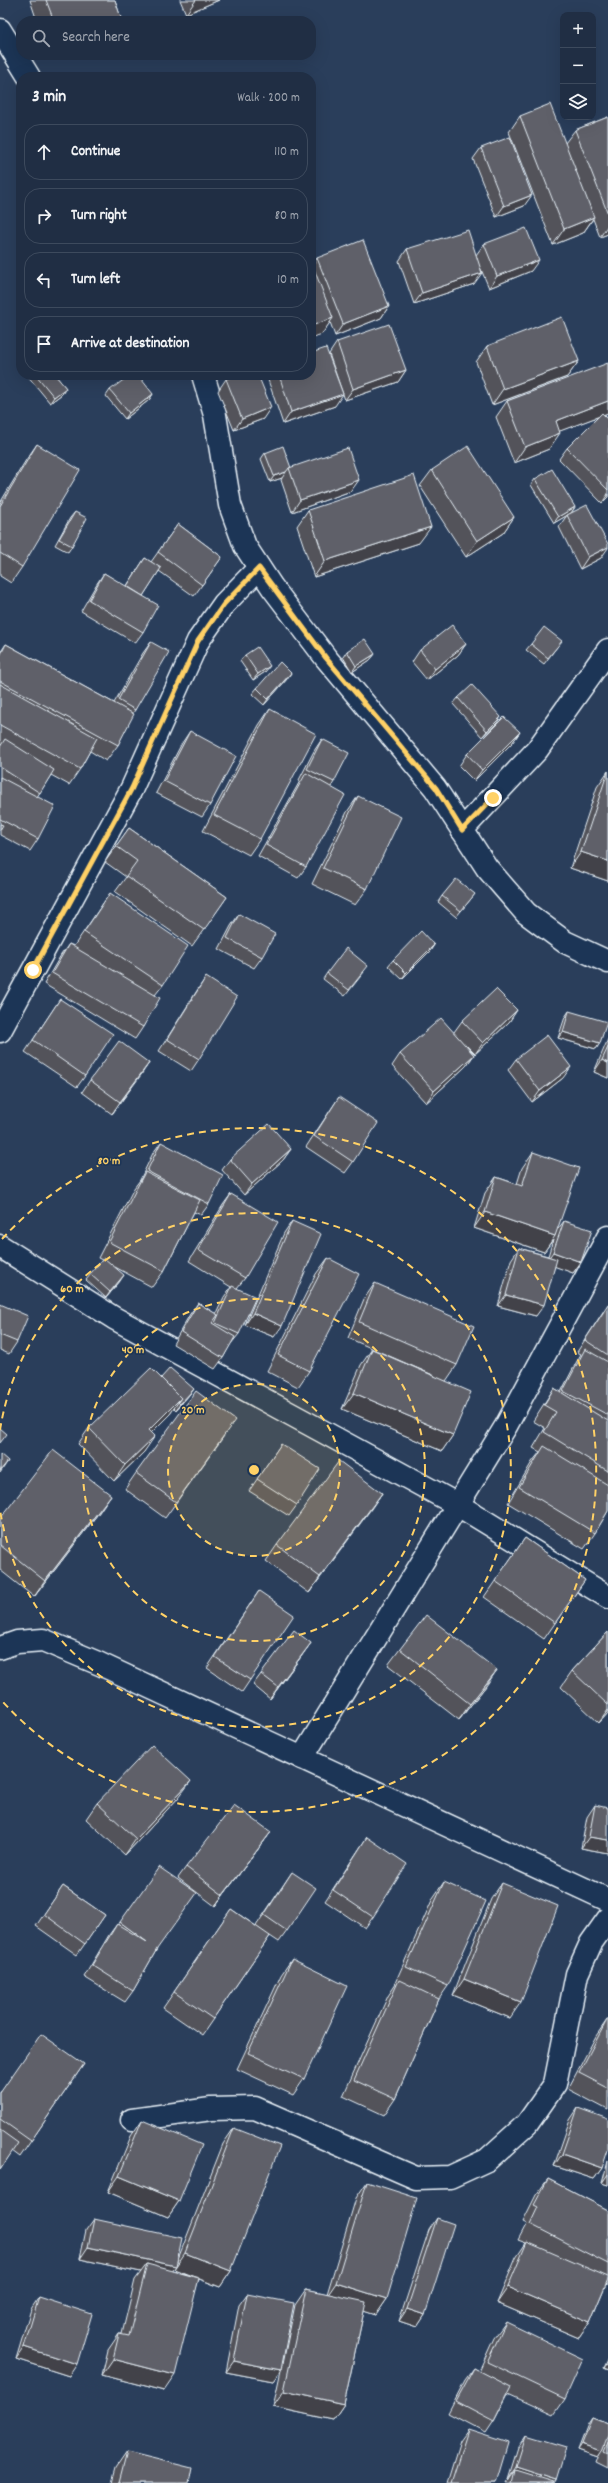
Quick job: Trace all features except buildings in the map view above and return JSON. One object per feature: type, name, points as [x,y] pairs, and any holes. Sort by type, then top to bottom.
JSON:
[{"type":"street","points":[[1,33],[16,56]]},
{"type":"street","points":[[19,60],[27,72]]},
{"type":"street","points":[[204,380],[215,415],[230,505],[245,546],[259,568],[326,658],[436,788],[487,868],[526,912],[565,942],[608,962]]},
{"type":"street","points":[[0,1031],[132,788],[198,641],[224,604],[259,568]]},
{"type":"street","points":[[462,830],[537,750],[608,650]]},
{"type":"street","points":[[302,1758],[600,1274],[608,1237]]},
{"type":"street","points":[[0,1246],[114,1318],[458,1505],[608,1597]]},
{"type":"street","points":[[0,1648],[17,1642],[43,1640],[100,1664],[608,1900]]},
{"type":"street","points":[[132,2120],[211,2109],[255,2108],[416,2178],[450,2177],[487,2160],[527,2124],[555,2084],[577,1974],[591,1944],[608,1919]]},
{"type":"route","points":[[33,970],[132,788],[198,641],[224,604],[259,568],[326,658],[436,788],[462,830],[493,798]]}]
